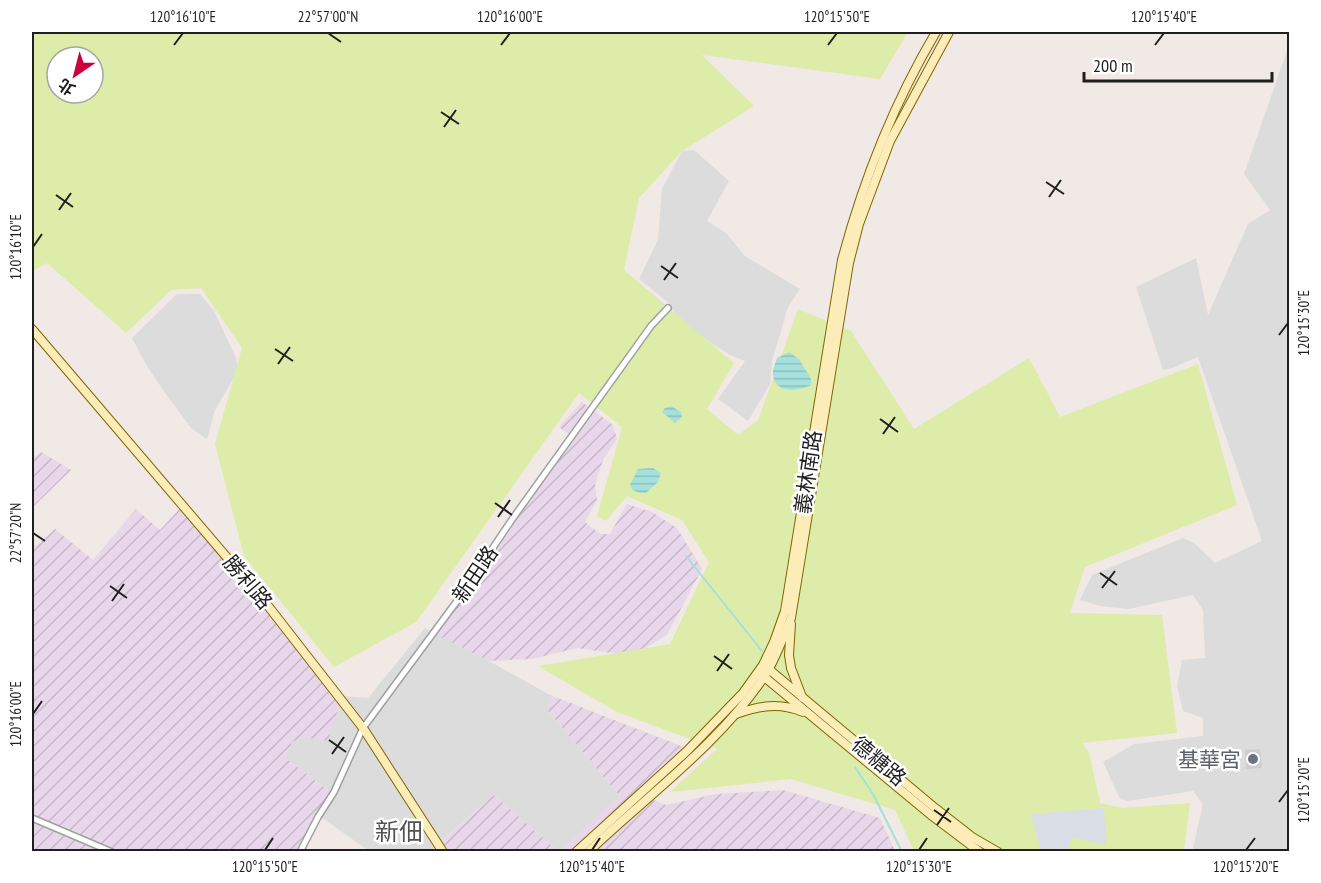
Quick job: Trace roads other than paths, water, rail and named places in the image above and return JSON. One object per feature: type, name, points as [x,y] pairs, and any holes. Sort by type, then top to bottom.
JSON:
[{"type":"street","name":"義林南路","points":[[766,667],[785,611],[842,260],[849,231],[883,138],[936,32]]},
{"type":"street","name":"義林南路","points":[[588,852],[696,755],[735,714],[766,667],[791,618],[849,263],[859,224],[890,141],[949,32]]},
{"type":"street","name":"新田路","points":[[300,852],[334,792],[363,728],[457,601],[513,518],[651,326],[668,308]]},
{"type":"street","name":"勝利路","points":[[32,329],[265,602],[363,728],[443,852]]},
{"type":"street","points":[[791,618],[790,662],[803,698]]},
{"type":"street","name":"德糖路","points":[[766,667],[944,815],[972,837],[998,852]]},
{"type":"street","name":"義林南路","points":[[576,852],[687,751],[761,675]]},
{"type":"street","name":"德糖路","points":[[761,675],[931,815],[981,852]]},
{"type":"street","points":[[735,714],[754,708],[778,705],[790,706],[811,715]]},
{"type":"street","points":[[32,818],[112,852]]},
{"type":"water","points":[[789,352],[799,359],[811,379],[811,385],[793,390],[781,388],[777,384],[773,368],[777,358]]},
{"type":"water","points":[[671,406],[681,412],[682,417],[675,423],[662,412]]},
{"type":"water","points":[[653,468],[661,473],[658,482],[646,493],[633,489],[630,485],[638,469]]},
{"type":"waterway","points":[[686,556],[762,651]]},
{"type":"waterway","points":[[855,767],[873,794],[902,852]]},
{"type":"place","name":"基華宮","points":[[1253,759]]},
{"type":"district","name":"新佃","points":[[399,831]]}]
